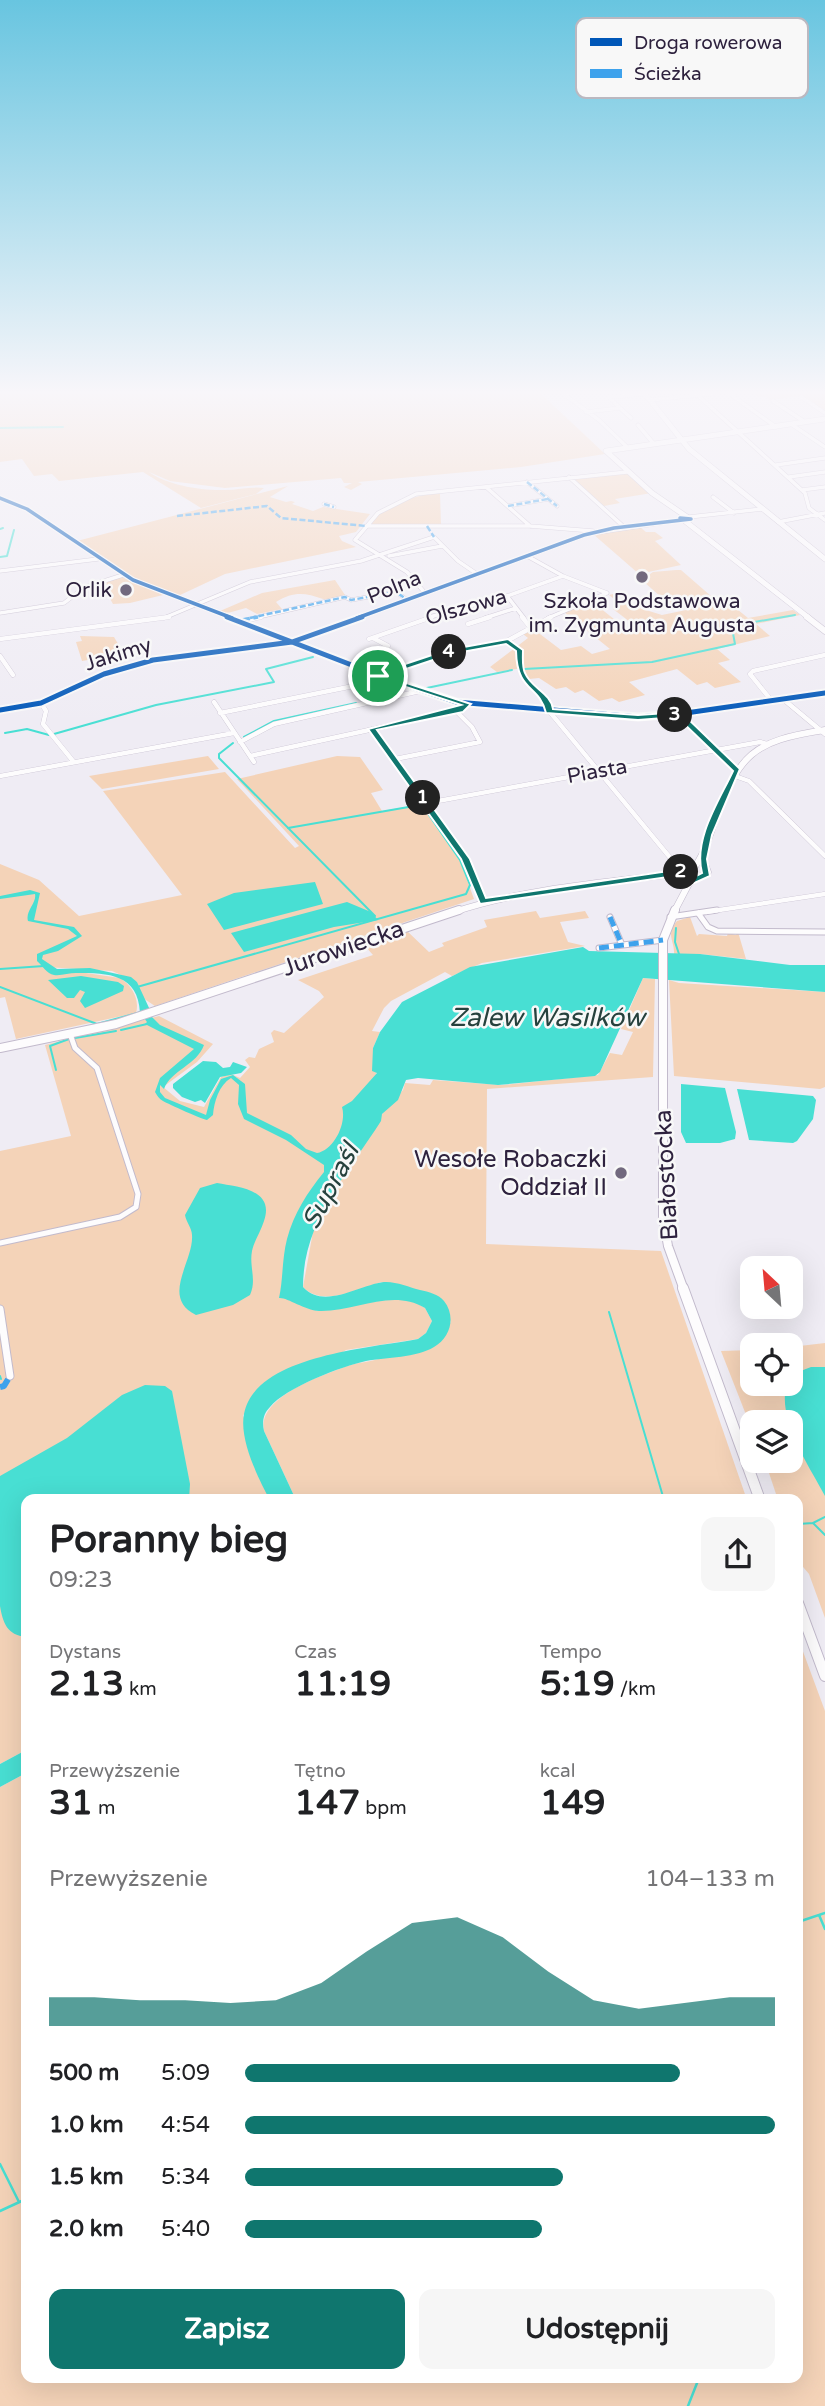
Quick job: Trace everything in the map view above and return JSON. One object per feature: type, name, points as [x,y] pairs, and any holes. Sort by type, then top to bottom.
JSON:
[{"type":"main road","points":[[665,502],[825,631]]},
{"type":"main road","points":[[754,502],[825,559]]},
{"type":"main road","points":[[695,871],[703,859],[708,835],[736,773],[749,754],[767,744],[824,731]]},
{"type":"main road","name":"Białostocka","points":[[695,871],[670,917],[663,940],[662,1202],[667,1239],[758,1494]]},
{"type":"main road","name":"Jurowiecka","points":[[0,1048],[70,1034],[159,1010],[483,902],[695,871]]},
{"type":"main road","points":[[803,1616],[825,1676]]},
{"type":"street","points":[[11,502],[27,509],[123,575],[378,676],[467,704],[638,717],[679,714],[825,693]]},
{"type":"street","points":[[398,502],[380,511],[355,540],[407,572],[425,593]]},
{"type":"street","points":[[504,502],[530,526]]},
{"type":"street","points":[[508,506],[529,502]]},
{"type":"street","points":[[552,502],[557,506]]},
{"type":"street","points":[[597,502],[624,527]]},
{"type":"street","points":[[720,502],[734,513]]},
{"type":"street","points":[[807,502],[809,508],[825,520]]},
{"type":"street","points":[[324,503],[334,507]]},
{"type":"street","name":"Polna","points":[[292,642],[359,620],[407,599],[594,532],[762,509]]},
{"type":"street","points":[[778,522],[825,513]]},
{"type":"street","points":[[366,526],[530,526],[594,532]]},
{"type":"street","points":[[382,556],[434,537],[458,561],[477,573]]},
{"type":"street","points":[[0,639],[81,626],[157,620],[250,582],[442,546]]},
{"type":"street","points":[[378,676],[449,652],[506,642],[561,611],[607,593],[564,576],[527,556]]},
{"type":"street","points":[[0,571],[98,559]]},
{"type":"street","points":[[0,613],[64,603],[85,587],[123,575]]},
{"type":"street","name":"Olszowa","points":[[388,646],[371,638],[412,622],[507,596],[564,576]]},
{"type":"street","points":[[238,622],[345,597],[351,600],[396,592],[407,599]]},
{"type":"street","points":[[507,596],[530,627]]},
{"type":"street","points":[[468,624],[516,608]]},
{"type":"street","name":"Jakimy","points":[[0,710],[41,703],[90,680],[141,663],[292,642]]},
{"type":"street","points":[[506,642],[519,650],[520,672],[528,684],[548,702],[549,711],[598,771],[695,871]]},
{"type":"street","points":[[771,700],[750,674],[752,671],[825,655]]},
{"type":"street","points":[[0,656],[13,675]]},
{"type":"street","points":[[220,712],[388,679]]},
{"type":"street","points":[[240,742],[274,724],[420,691]]},
{"type":"street","points":[[783,699],[824,731]]},
{"type":"street","points":[[214,702],[254,762]]},
{"type":"street","points":[[41,703],[46,711],[43,724],[74,761]]},
{"type":"street","points":[[250,756],[456,711],[467,704]]},
{"type":"street","points":[[395,759],[480,742],[472,727],[456,711]]},
{"type":"street","points":[[679,714],[736,773],[749,780],[825,856]]},
{"type":"street","points":[[372,729],[465,859],[483,902]]},
{"type":"street","points":[[0,776],[234,733]]},
{"type":"street","name":"Piasta","points":[[427,803],[760,742],[767,744]]},
{"type":"street","points":[[670,917],[825,894]]},
{"type":"street","points":[[698,913],[708,927],[717,931],[825,932]]},
{"type":"street","points":[[610,917],[622,945]]},
{"type":"street","points":[[599,948],[663,940]]},
{"type":"street","points":[[0,1243],[120,1217],[136,1207],[138,1194],[97,1068],[75,1048],[70,1034]]},
{"type":"street","points":[[0,1309],[10,1376]]},
{"type":"shaded area","points":[[192,502],[223,502],[201,508]]},
{"type":"shaded area","points":[[226,502],[295,502],[292,504],[313,511],[323,507],[370,514],[356,532],[339,536],[342,541],[356,547],[225,574],[178,596],[126,574],[77,541]]},
{"type":"shaded area","points":[[400,502],[440,502],[441,525],[369,524]]},
{"type":"shaded area","points":[[600,502],[620,503],[604,506]]},
{"type":"shaded area","points":[[640,527],[663,538],[655,541],[681,565],[639,574],[593,534]]},
{"type":"shaded area","points":[[681,570],[719,603],[727,601],[748,618],[793,610],[800,615],[756,624],[770,636],[717,649],[730,660],[718,663],[741,682],[715,688],[707,682],[697,685],[677,669],[629,682],[645,695],[619,702],[612,698],[599,701],[583,690],[575,693],[566,687],[556,689],[539,678],[529,679],[523,668],[497,672],[490,667],[528,638],[523,634],[532,628],[561,650],[581,646],[592,654],[610,649],[564,612],[590,600],[629,631],[638,628],[613,609],[618,608],[614,604],[619,603],[609,595],[613,594],[623,603],[662,615],[691,609],[669,604],[644,582],[644,578],[653,572]]},
{"type":"shaded area","points":[[122,577],[163,595],[113,604],[101,583]]},
{"type":"shaded area","points":[[335,580],[345,595],[325,599],[305,594],[294,595],[276,602],[282,609],[257,614],[246,608],[224,614],[220,611],[262,593]]},
{"type":"shaded area","points":[[80,636],[114,637],[124,654],[82,661],[76,642],[82,641]]},
{"type":"shaded area","points":[[208,756],[219,769],[102,789],[89,776]]},
{"type":"shaded area","points":[[337,756],[360,757],[383,790],[371,793],[382,811],[423,804],[422,807],[460,860],[474,899],[155,1006],[140,996],[137,982],[112,971],[45,967],[120,978],[134,993],[136,1013],[16,1039],[5,997],[0,998],[0,864],[39,880],[79,916],[182,895],[103,791],[225,772],[295,848],[299,846],[237,779]]},
{"type":"shaded area","points":[[536,911],[540,918],[585,911],[589,918],[560,922],[568,942],[585,946],[482,963],[452,976],[445,972],[391,1001],[384,1008],[372,1031],[380,1032],[373,1048],[377,1072],[283,1291],[317,1311],[396,1298],[415,1302],[425,1308],[432,1321],[426,1333],[418,1339],[346,1350],[243,1415],[269,1494],[21,1494],[21,1753],[0,1764],[0,1151],[71,1136],[45,1045],[159,1016],[213,1044],[197,1062],[163,1087],[180,1101],[204,1107],[221,1077],[231,1074],[240,1078],[250,1067],[245,1060],[249,1057],[255,1058],[259,1049],[274,1042],[271,1033],[274,1030],[284,1033],[324,997],[319,991],[298,980],[373,955],[365,946],[407,931],[429,952],[444,946],[442,943],[487,927],[484,920]]},
{"type":"shaded area","points":[[690,917],[697,936],[727,936],[728,933],[736,935],[738,932],[746,959],[700,954],[674,955],[671,938],[673,926],[677,921]]},
{"type":"shaded area","points":[[643,978],[655,979],[653,1077],[487,1089],[486,1244],[661,1251],[745,1494],[293,1494],[264,1431],[264,1419],[270,1408],[280,1398],[307,1382],[347,1366],[384,1357],[451,1322],[381,1282],[330,1296],[311,1293],[303,1287],[314,1226],[382,1114],[403,1090],[405,1083],[430,1085],[433,1080],[502,1085],[598,1075],[610,1053],[622,1055],[633,1032],[621,1029]]},
{"type":"shaded area","points":[[669,980],[679,983],[825,992],[825,1087],[820,1089],[674,1076]]},
{"type":"shaded area","points":[[825,1343],[825,1618],[809,1574],[803,1567],[803,1494],[776,1494],[769,1473],[803,1473],[803,1410],[744,1410],[721,1351],[740,1350],[740,1396],[803,1396],[803,1346]]},
{"type":"shaded area","points":[[803,1652],[825,1711],[825,2406],[0,2406],[0,1787],[21,1776],[21,2383],[803,2383]]},
{"type":"water","points":[[315,882],[323,904],[224,930],[207,904],[234,893]]},
{"type":"water","points":[[30,890],[40,893],[34,920],[74,927],[82,936],[58,951],[43,955],[42,959],[57,969],[90,968],[131,977],[137,982],[150,1010],[140,1013],[134,990],[120,978],[88,973],[54,975],[37,961],[37,954],[77,936],[68,929],[28,921],[35,894],[0,899],[0,896]]},
{"type":"water","points":[[347,902],[371,912],[378,920],[334,927],[244,952],[231,933]]},
{"type":"water","points":[[583,947],[589,951],[700,954],[790,965],[825,965],[825,992],[643,978],[600,1072],[595,1076],[498,1085],[418,1078],[406,1080],[398,1100],[382,1114],[381,1121],[319,1219],[305,1263],[303,1287],[311,1294],[331,1296],[384,1282],[402,1284],[442,1299],[450,1313],[448,1332],[440,1343],[427,1351],[366,1361],[343,1368],[301,1385],[277,1400],[264,1415],[264,1431],[293,1494],[267,1494],[255,1470],[244,1435],[244,1414],[253,1394],[269,1379],[318,1358],[418,1339],[426,1333],[432,1321],[425,1308],[399,1300],[319,1311],[279,1298],[285,1246],[293,1221],[324,1172],[324,1165],[286,1140],[244,1119],[238,1104],[239,1085],[231,1078],[220,1089],[213,1115],[207,1120],[160,1099],[155,1092],[160,1078],[194,1049],[145,1024],[147,1022],[144,1018],[151,1016],[160,1025],[204,1045],[196,1058],[172,1077],[164,1089],[160,1085],[160,1092],[165,1098],[206,1115],[221,1079],[233,1075],[245,1084],[247,1113],[291,1135],[306,1149],[317,1153],[329,1147],[338,1135],[343,1121],[342,1107],[352,1101],[377,1073],[372,1071],[373,1048],[380,1032],[402,1002],[470,967]]},
{"type":"water","points":[[81,976],[118,982],[124,986],[123,991],[85,1008],[80,1001],[85,992],[80,990],[74,998],[67,998],[48,980]]},
{"type":"water","points":[[203,1061],[216,1062],[223,1068],[230,1067],[233,1062],[247,1067],[241,1073],[220,1077],[205,1103],[201,1100],[195,1102],[182,1097],[173,1088],[173,1084]]},
{"type":"water","points":[[681,1084],[725,1088],[736,1132],[735,1139],[720,1143],[686,1143],[681,1132]]},
{"type":"water","points":[[737,1089],[813,1096],[816,1100],[813,1119],[793,1143],[749,1140]]},
{"type":"water","points":[[217,1183],[252,1191],[260,1196],[266,1210],[252,1251],[253,1284],[250,1295],[233,1305],[196,1315],[186,1308],[180,1299],[181,1278],[192,1235],[185,1215],[200,1188]]},
{"type":"water","points":[[825,1367],[825,1496],[803,1456],[803,1410],[786,1410],[785,1396],[803,1396],[803,1370]]},
{"type":"water","points":[[145,1385],[165,1386],[172,1391],[190,1484],[189,1494],[21,1494],[21,1636],[14,1634],[5,1623],[0,1606],[0,1476],[67,1438],[122,1395]]},
{"type":"water","points":[[21,1753],[21,1776],[0,1787],[0,1764]]},
{"type":"waterway","points":[[0,557],[7,556],[14,530]]},
{"type":"waterway","points":[[524,669],[652,662],[735,644],[732,628],[737,625],[795,615]]},
{"type":"waterway","points":[[54,734],[156,705],[274,682],[266,669],[313,657]]},
{"type":"waterway","points":[[422,689],[512,670]]},
{"type":"waterway","points":[[244,737],[274,721],[356,703]]},
{"type":"waterway","points":[[5,733],[27,729],[49,735]]},
{"type":"waterway","points":[[233,743],[219,754],[219,758],[288,828]]},
{"type":"waterway","points":[[288,828],[420,805]]},
{"type":"waterway","points":[[137,987],[466,894],[470,885],[460,860],[429,815]]},
{"type":"waterway","points":[[288,828],[375,916]]},
{"type":"waterway","points":[[676,928],[675,942],[679,954]]},
{"type":"waterway","points":[[0,969],[44,966]]},
{"type":"waterway","points":[[0,987],[97,1024],[141,1012]]},
{"type":"waterway","points":[[121,1030],[147,1024]]},
{"type":"waterway","points":[[75,1038],[116,1031]]},
{"type":"waterway","points":[[56,1070],[50,1046],[69,1039]]},
{"type":"waterway","points":[[609,1312],[662,1494]]},
{"type":"waterway","points":[[813,1523],[825,1517]]},
{"type":"waterway","points":[[803,1524],[813,1523]]},
{"type":"waterway","points":[[813,1523],[825,1535]]},
{"type":"waterway","points":[[819,1915],[825,1913]]},
{"type":"waterway","points":[[803,1920],[819,1915]]},
{"type":"waterway","points":[[819,1915],[825,1929]]},
{"type":"waterway","points":[[0,2164],[19,2202]]},
{"type":"waterway","points":[[0,2211],[21,2201]]},
{"type":"waterway","points":[[688,2406],[697,2383]]},
{"type":"marked path","points":[[508,506],[529,502]]},
{"type":"marked path","points":[[552,502],[557,506]]},
{"type":"marked path","points":[[324,504],[334,507]]},
{"type":"marked path","points":[[177,516],[267,506],[281,518],[366,526]]},
{"type":"marked path","points":[[427,526],[434,537]]},
{"type":"marked path","points":[[242,620],[345,597],[351,600],[396,592],[406,599]]},
{"type":"marked path","points":[[610,917],[622,945]]},
{"type":"marked path","points":[[599,948],[663,940]]},
{"type":"marked path","points":[[0,1387],[4,1386],[10,1376]]},
{"type":"cycle path","points":[[11,502],[27,509],[133,580],[388,679],[456,702],[638,717],[679,714],[825,693]]},
{"type":"cycle path","points":[[0,710],[41,703],[104,674],[153,660],[292,642],[584,535],[614,528],[691,519],[680,518]]},
{"type":"place","name":"Szkoła Podstawowa im. Zygmunta Augusta","points":[[642,577]]},
{"type":"place","name":"Orlik","points":[[126,590]]},
{"type":"place","name":"Wesołe Robaczki Oddział II","points":[[621,1173]]},
{"type":"route","points":[[508,641],[521,653],[520,672],[528,684],[548,702],[549,711],[638,717],[679,714],[737,771],[708,835],[703,859],[707,874],[690,882],[694,874],[682,872],[483,902],[465,859],[372,729],[460,710],[467,704],[434,696],[378,676],[449,652],[508,641]]},
{"type":"water label","name":"Zalew Wasilków","points":[[547,1017]]},
{"type":"water label","name":"Supraśl","points":[[330,1186]]}]
